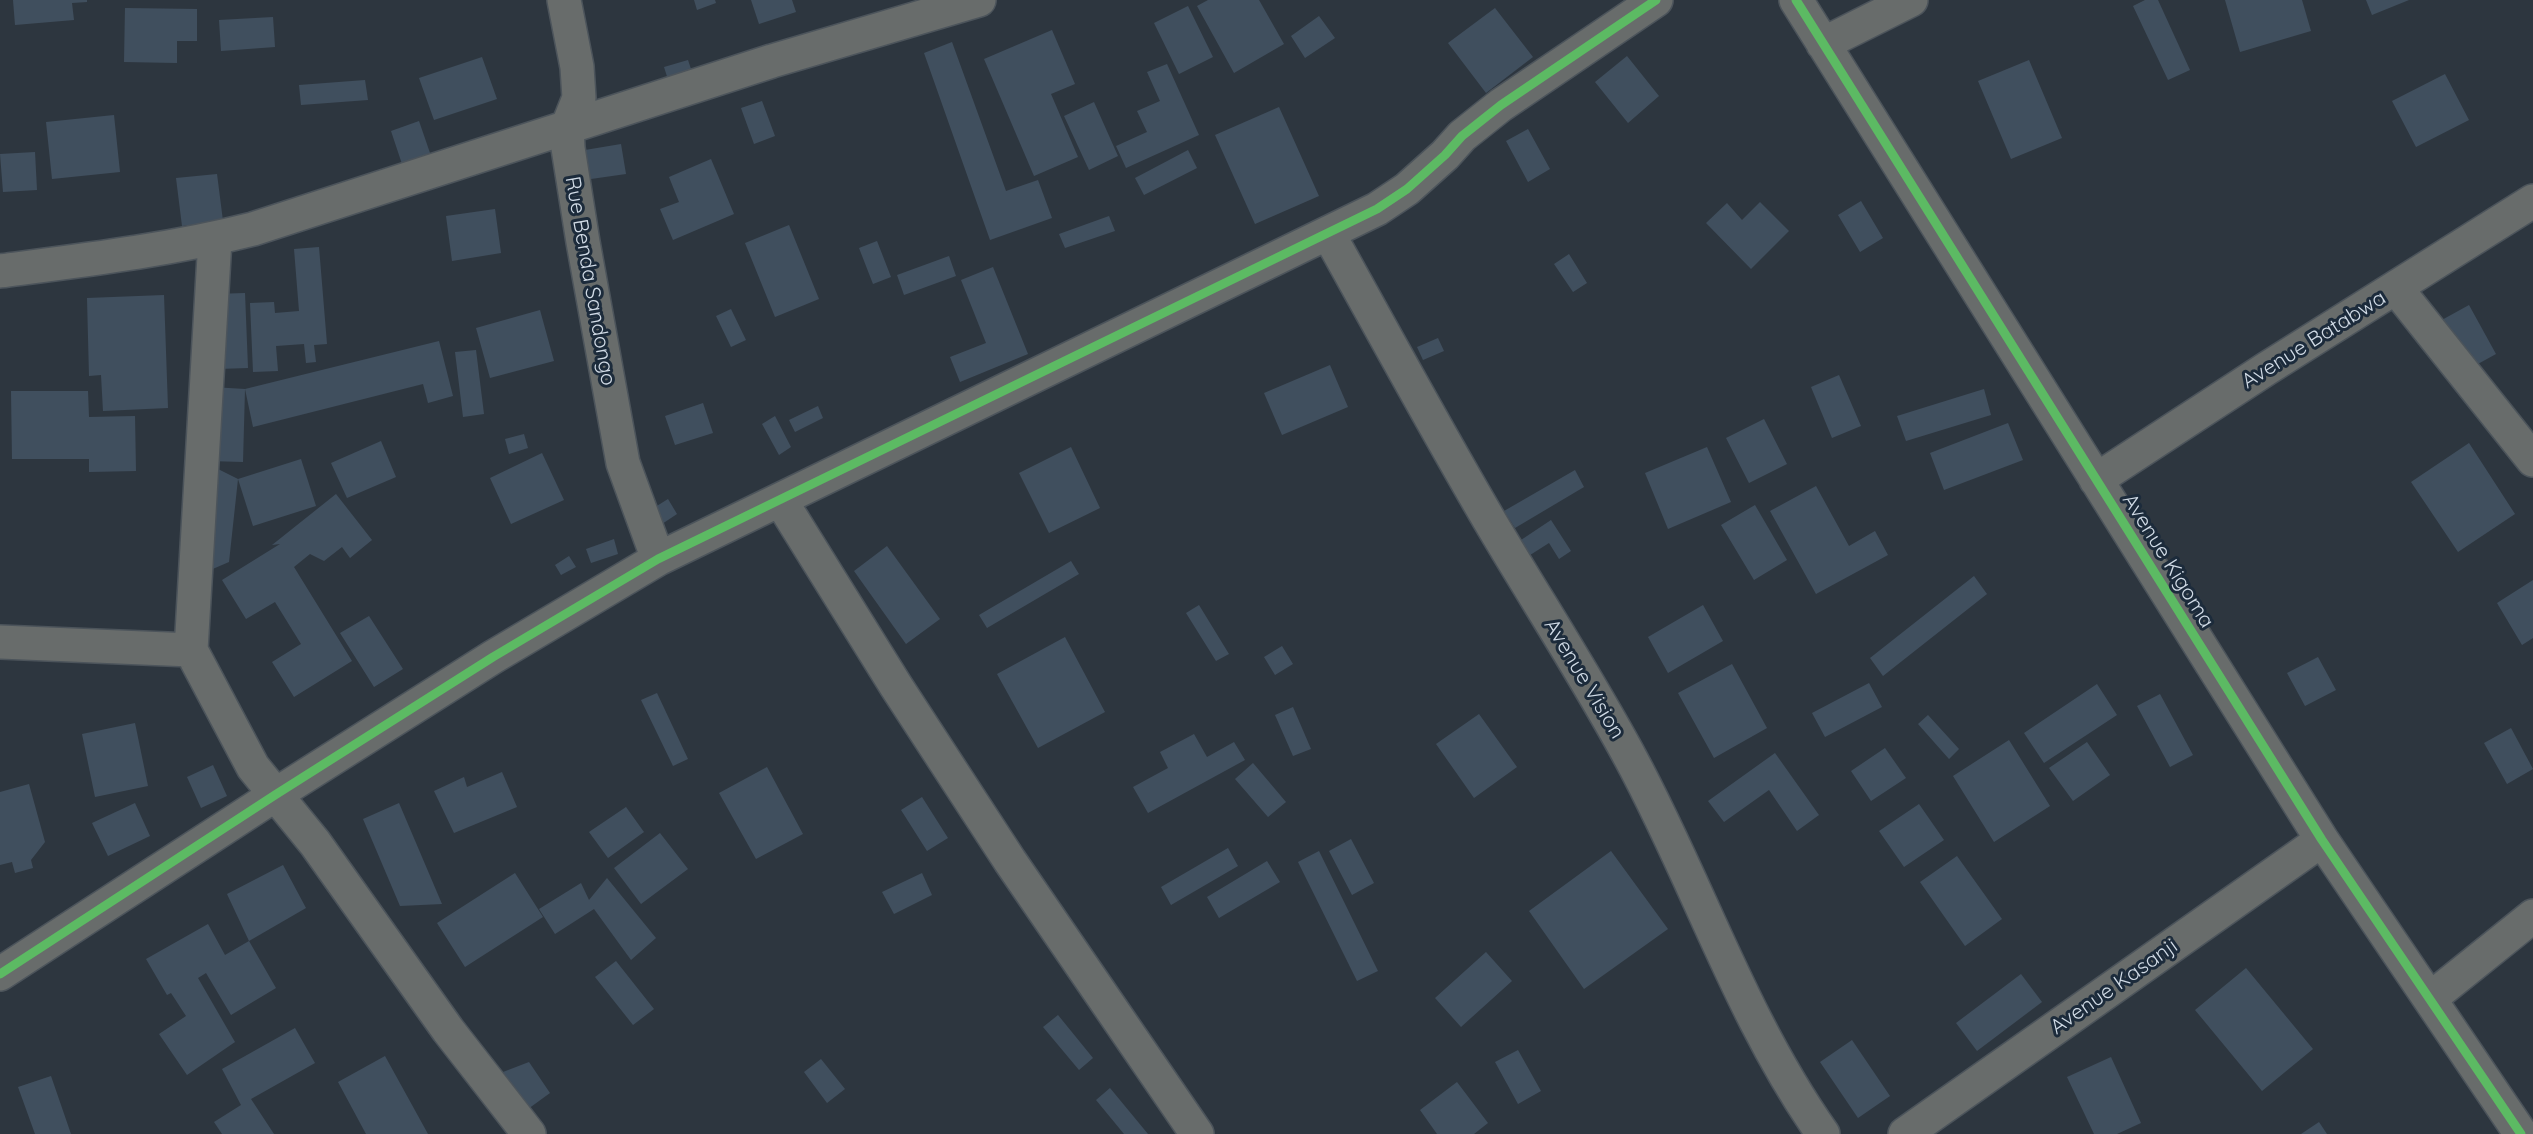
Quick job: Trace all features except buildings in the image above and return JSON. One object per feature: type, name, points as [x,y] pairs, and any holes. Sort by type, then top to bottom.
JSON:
[{"type":"street","name":"Rue Benda Sandongo","points":[[564,0],[577,67],[579,98],[567,128],[583,242],[623,463],[658,559]]},
{"type":"street","points":[[0,271],[215,239],[253,229],[832,42],[979,0]]},
{"type":"street","points":[[0,974],[493,656],[658,559],[1377,209],[1407,189],[1462,136],[1502,105],[1656,0]]},
{"type":"street","name":"Avenue Kigoma","points":[[1796,0],[2322,840],[2521,1134]]},
{"type":"street","points":[[1823,44],[1911,0]]},
{"type":"street","name":"Avenue Batabwa","points":[[2096,480],[2533,201]]},
{"type":"street","name":"Avenue Vision","points":[[1328,233],[1480,505],[1631,758],[1685,867],[1751,1016],[1799,1101],[1822,1134]]},
{"type":"street","points":[[215,239],[191,650],[240,747],[275,795],[315,842],[448,1030],[529,1134]]},
{"type":"street","points":[[2396,288],[2533,460]]},
{"type":"street","points":[[781,500],[896,687],[1003,850],[1197,1134]]},
{"type":"street","points":[[0,642],[191,650]]},
{"type":"street","name":"Avenue Kasanji","points":[[1906,1134],[2322,840]]},
{"type":"street","points":[[2431,998],[2533,916]]},
{"type":"cycle path","points":[[0,974],[493,657],[658,559],[1377,209],[1407,189],[1462,136],[1501,105],[1656,0]]},
{"type":"cycle path","points":[[1796,0],[2322,840],[2521,1134]]}]
